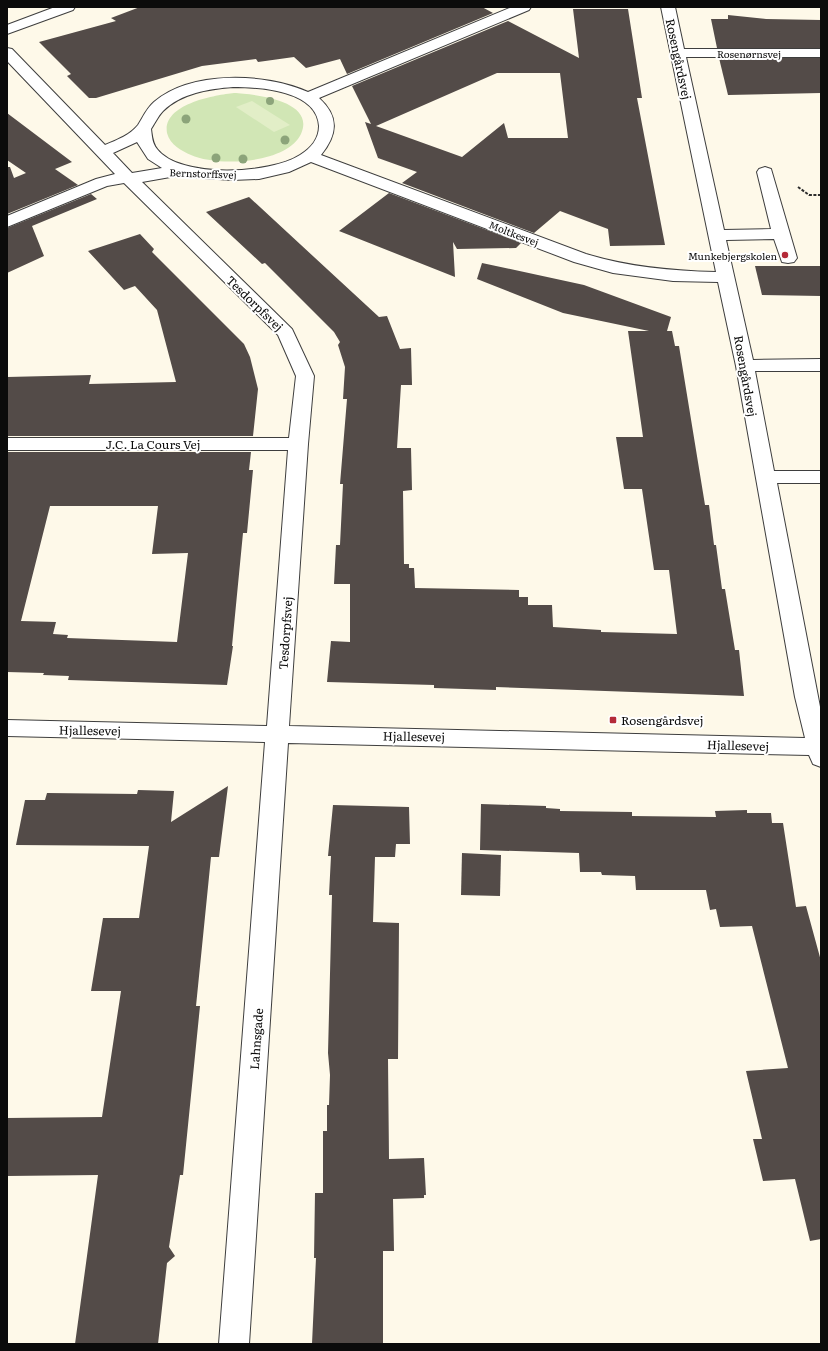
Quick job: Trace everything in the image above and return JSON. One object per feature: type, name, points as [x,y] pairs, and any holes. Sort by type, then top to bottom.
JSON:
[{"type":"street","points":[[7,30],[68,7]]},
{"type":"street","points":[[309,97],[524,7]]},
{"type":"street","name":"Rosengårdsvej","points":[[668,7],[677,54],[727,277],[766,477],[806,697],[820,750]]},
{"type":"street","name":"Tesdorpfsvej","points":[[7,52],[128,178],[286,333],[305,376],[298,444],[279,733]]},
{"type":"street","name":"Rosenørnsvej","points":[[677,54],[821,54]]},
{"type":"street","name":"Bernstorffsvej","points":[[7,222],[111,179],[146,177],[160,172],[181,171],[250,175],[274,171],[310,156],[321,144],[326,132],[326,119],[319,106],[309,97],[296,92],[264,84],[228,83],[210,85],[180,93],[160,105],[152,112],[143,128],[131,138],[102,151]]},
{"type":"street","points":[[143,128],[143,139],[149,150],[157,159],[181,171]]},
{"type":"street","name":"Moltkesvej","points":[[310,156],[580,258],[613,268],[673,276],[727,277]]},
{"type":"street","points":[[765,172],[788,258]]},
{"type":"street","points":[[717,235],[781,234]]},
{"type":"street","points":[[745,366],[821,365]]},
{"type":"street","name":"J.C. La Cours Vej","points":[[7,444],[298,444]]},
{"type":"street","points":[[766,477],[821,477]]},
{"type":"street","name":"Hjallesevej","points":[[7,728],[279,733],[820,750]]},
{"type":"street","name":"Lahnsgade","points":[[234,1344],[279,733]]},
{"type":"green space","points":[[234,93],[268,97],[292,106],[300,113],[303,123],[301,134],[293,144],[282,152],[267,157],[234,162],[203,159],[191,155],[180,149],[171,141],[167,133],[168,123],[173,115],[181,108],[203,99]]},
{"type":"green space","points":[[252,101],[290,125],[274,132],[236,107]]},
{"type":"building","points":[[140,7],[482,7],[493,13],[347,74],[340,59],[306,68],[294,57],[258,62],[256,59],[202,66],[96,98],[89,98],[67,76],[71,74],[39,42],[116,21],[111,18]]},
{"type":"building","points":[[573,9],[628,9],[642,98],[637,98],[665,245],[610,246],[608,229],[560,211],[534,233],[402,183],[417,172],[378,158],[365,122],[371,124],[352,86],[508,21],[579,58]],"holes":[[[497,73],[560,73],[568,138],[508,138],[504,123],[462,157],[376,126]]]},
{"type":"building","points":[[728,15],[766,19],[821,20],[821,48],[717,48],[711,19],[728,19]]},
{"type":"building","points":[[719,58],[821,58],[821,93],[728,95]]},
{"type":"building","points":[[7,113],[72,162],[55,169],[78,185],[7,214],[7,167],[10,167],[14,178],[26,173],[7,160]]},
{"type":"building","points":[[389,193],[521,243],[516,248],[457,249],[453,242],[455,277],[339,231]]},
{"type":"building","points":[[91,194],[97,199],[32,226],[44,256],[7,273],[7,228]]},
{"type":"building","points":[[249,197],[379,317],[387,316],[400,349],[411,348],[412,385],[401,385],[397,448],[411,448],[412,490],[403,491],[404,564],[409,564],[409,568],[414,568],[415,588],[519,590],[519,597],[528,597],[528,605],[552,605],[553,627],[601,630],[601,632],[677,634],[669,570],[654,570],[642,489],[624,489],[616,437],[643,437],[628,331],[649,331],[563,313],[477,279],[482,263],[584,285],[671,317],[667,331],[672,331],[675,346],[679,346],[705,505],[709,505],[714,545],[716,545],[722,589],[725,589],[735,650],[739,650],[744,696],[496,687],[496,690],[434,688],[434,685],[327,682],[331,641],[350,642],[350,584],[334,584],[336,545],[340,545],[343,484],[340,484],[347,399],[343,399],[345,367],[338,345],[340,342],[334,332],[265,263],[262,264],[206,212]]},
{"type":"building","points":[[140,234],[154,249],[152,252],[244,344],[250,357],[258,389],[253,436],[7,436],[7,377],[91,375],[89,384],[176,382],[157,310],[135,286],[124,290],[88,251]]},
{"type":"building","points":[[755,266],[821,266],[821,296],[762,295]]},
{"type":"building","points":[[7,452],[251,452],[249,470],[253,470],[247,533],[243,533],[233,646],[227,685],[68,680],[69,676],[43,675],[44,673],[7,672]],"holes":[[[50,506],[158,506],[152,554],[188,553],[177,642],[67,638],[68,635],[53,634],[56,622],[21,621]]]},
{"type":"building","points":[[228,786],[219,857],[211,857],[196,1006],[200,1006],[183,1175],[180,1175],[169,1247],[175,1256],[167,1263],[158,1344],[75,1344],[98,1175],[7,1176],[7,1118],[102,1117],[121,991],[91,991],[103,918],[139,918],[149,846],[16,845],[25,800],[45,800],[47,793],[137,794],[138,790],[174,791],[171,822]]},
{"type":"building","points":[[481,804],[546,806],[546,808],[560,809],[560,811],[632,812],[632,816],[716,817],[715,811],[747,810],[747,813],[771,813],[772,823],[783,823],[796,907],[806,906],[821,961],[821,1239],[810,1241],[795,1179],[763,1181],[753,1139],[762,1139],[746,1071],[788,1068],[752,926],[720,927],[716,909],[710,910],[706,890],[636,890],[635,876],[602,875],[601,872],[580,872],[579,853],[480,850]]},
{"type":"building","points":[[333,805],[409,807],[410,844],[396,844],[395,857],[375,857],[373,922],[399,923],[398,1059],[388,1059],[389,1159],[424,1158],[426,1195],[424,1195],[424,1198],[393,1199],[394,1251],[383,1251],[383,1344],[312,1344],[316,1258],[314,1258],[315,1193],[323,1193],[323,1131],[327,1131],[327,1105],[329,1105],[330,1075],[328,1053],[332,895],[329,895],[331,856],[328,856]]},
{"type":"building","points":[[462,853],[501,855],[500,896],[461,895]]},
{"type":"place","name":"Munkebjergskolen","points":[[785,255]]},
{"type":"place","name":"Rosengårdsvej","points":[[613,720]]}]
